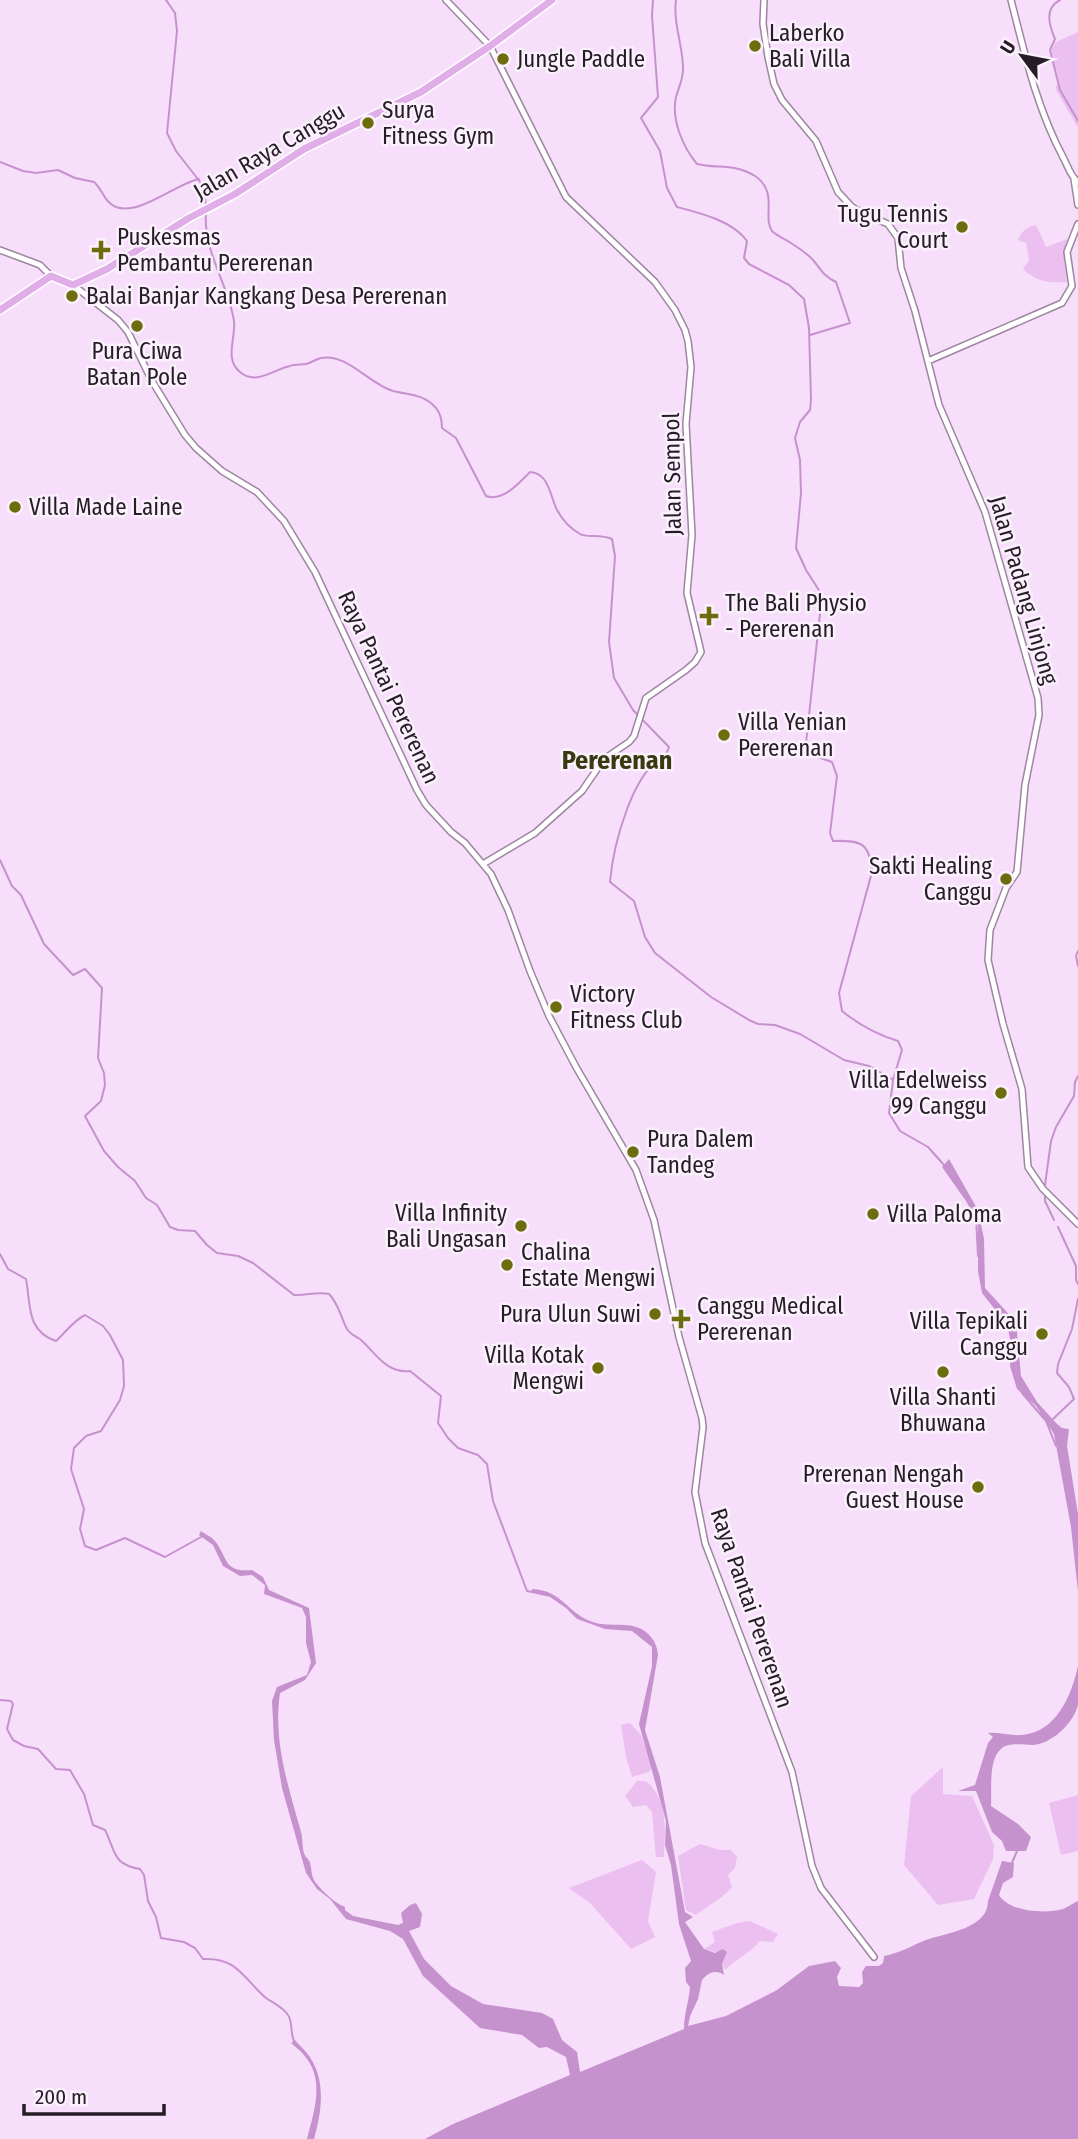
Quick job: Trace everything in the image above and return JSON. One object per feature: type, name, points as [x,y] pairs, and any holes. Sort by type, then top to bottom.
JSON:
[{"type":"main road","name":"Jalan Raya Canggu","points":[[73,285],[82,283],[189,218],[235,194],[304,149],[421,92],[552,0]]},
{"type":"main road","points":[[0,310],[51,276],[73,285]]},
{"type":"street","points":[[446,0],[490,46]]},
{"type":"street","name":"Jalan Padang Linjong","points":[[764,0],[764,30],[770,68],[778,92],[788,109],[816,141],[838,192],[852,207],[884,221],[896,233],[900,246],[901,268],[945,421],[985,512],[1038,698],[1039,715],[1025,785],[1017,872],[1006,888],[990,930],[988,960],[1022,1088],[1028,1167],[1043,1189],[1078,1224]]},
{"type":"street","points":[[1011,0],[1035,96],[1076,180],[1078,205]]},
{"type":"street","name":"Jalan Sempol","points":[[483,864],[535,833],[582,792],[604,760],[634,736],[646,698],[686,670],[701,652],[687,593],[692,535],[686,424],[691,367],[685,330],[675,310],[655,282],[566,197],[490,46]]},
{"type":"street","points":[[928,361],[1062,303],[1072,286],[1066,252],[1078,224]]},
{"type":"street","points":[[0,250],[40,265],[51,276]]},
{"type":"street","points":[[82,283],[86,296]]},
{"type":"street","name":"Raya Pantai Pererenan","points":[[73,285],[118,320],[128,332],[152,382],[185,435],[210,461],[263,498],[284,521],[315,572],[416,790],[426,805],[483,864],[496,884],[550,1016],[576,1067],[625,1148],[654,1220],[679,1337],[702,1422],[695,1492],[705,1542],[792,1772],[812,1866],[821,1888],[874,1957]]},
{"type":"shaded area","points":[[1078,32],[1077,126],[1055,88],[1059,82],[1051,51],[1056,42]]},
{"type":"shaded area","points":[[1036,225],[1046,247],[1067,239],[1064,259],[1067,282],[1044,281],[1023,269],[1029,260],[1026,243],[1018,240],[1025,230]]},
{"type":"shaded area","points":[[949,1159],[978,1210],[984,1239],[985,1288],[1016,1322],[1021,1376],[1037,1402],[1057,1424],[1069,1429],[1067,1446],[1078,1514],[1078,1592],[1071,1527],[1054,1434],[1036,1406],[1017,1389],[1010,1366],[1011,1343],[1007,1325],[982,1293],[978,1271],[978,1223],[942,1167]]},
{"type":"shaded area","points":[[201,1531],[215,1541],[231,1566],[252,1570],[263,1577],[269,1590],[309,1608],[316,1663],[305,1680],[280,1693],[278,1729],[303,1851],[310,1863],[314,1881],[353,1916],[398,1925],[403,1923],[401,1913],[416,1903],[422,1914],[420,1927],[409,1931],[424,1959],[451,1986],[483,2004],[542,2013],[553,2019],[562,2040],[577,2052],[580,2072],[684,2029],[690,1987],[686,1982],[685,1968],[691,1961],[679,1924],[671,1865],[665,1845],[666,1821],[639,1724],[652,1666],[652,1647],[632,1631],[605,1629],[577,1619],[550,1597],[532,1593],[532,1589],[542,1590],[551,1593],[577,1614],[593,1622],[640,1628],[656,1645],[658,1655],[645,1730],[660,1777],[685,1912],[693,1917],[685,1922],[704,1949],[715,1953],[723,1949],[727,1952],[722,1964],[724,1975],[712,1973],[702,1980],[688,2026],[726,2016],[777,1990],[809,1966],[835,1961],[841,1968],[837,1977],[839,1986],[859,1987],[863,1983],[862,1972],[866,1966],[879,1966],[883,1963],[884,1956],[964,1928],[981,1918],[1002,1861],[1014,1863],[1013,1877],[1003,1883],[999,1895],[1004,1901],[1019,1908],[1047,1911],[1063,1909],[1078,1901],[1078,2139],[425,2139],[453,2124],[570,2075],[566,2057],[547,2047],[539,2048],[522,2035],[480,2028],[423,1976],[403,1939],[390,1931],[346,1919],[330,1899],[317,1889],[306,1873],[282,1788],[274,1740],[272,1701],[277,1687],[307,1675],[311,1662],[306,1643],[306,1617],[302,1608],[264,1594],[265,1585],[252,1575],[240,1576],[223,1566],[213,1545],[199,1535]]},
{"type":"shaded area","points":[[1078,1666],[1078,1704],[1067,1725],[1054,1737],[1039,1744],[1004,1747],[994,1760],[991,1806],[1018,1824],[1031,1837],[1026,1851],[1006,1851],[1002,1841],[992,1832],[976,1791],[958,1791],[975,1785],[988,1743],[993,1737],[988,1733],[1022,1735],[1034,1732],[1053,1720],[1066,1701]]},
{"type":"shaded area","points":[[630,1723],[641,1735],[652,1767],[649,1772],[632,1777],[621,1725]]},
{"type":"shaded area","points":[[943,1767],[943,1794],[972,1796],[994,1845],[993,1859],[974,1899],[938,1905],[904,1865],[911,1796]]},
{"type":"shaded area","points":[[637,1781],[646,1781],[659,1797],[665,1826],[664,1857],[656,1857],[652,1812],[646,1805],[633,1807],[625,1796]]},
{"type":"shaded area","points":[[1078,1795],[1078,1851],[1061,1855],[1049,1803]]},
{"type":"shaded area","points":[[700,1844],[731,1850],[737,1857],[735,1868],[728,1875],[732,1887],[696,1915],[686,1910],[678,1856]]},
{"type":"shaded area","points":[[642,1860],[656,1872],[648,1921],[655,1937],[631,1949],[591,1904],[569,1888]]},
{"type":"shaded area","points":[[750,1921],[778,1934],[773,1942],[760,1941],[725,1970],[722,1964],[726,1955],[704,1949],[715,1942],[712,1932]]},
{"type":"shaded area","points":[[295,2040],[313,2062],[320,2083],[321,2106],[314,2139],[307,2139],[313,2117],[316,2084],[310,2064],[291,2043]]},
{"type":"waterway","points":[[166,0],[175,13],[177,31],[167,133],[176,151],[204,187],[206,207]]},
{"type":"waterway","points":[[653,0],[658,97],[641,118],[660,151],[667,188],[677,207],[715,219],[741,234],[747,241],[744,258],[749,264],[789,285],[804,299],[809,328],[811,400],[810,410],[800,422],[795,438],[800,460],[801,493],[796,548],[822,595],[806,743],[812,755],[832,762],[837,776],[830,833],[833,841],[850,841],[862,845],[869,854],[872,872],[839,993],[842,1011],[868,1029],[898,1041],[902,1050],[893,1080],[889,1113],[900,1131],[928,1147],[944,1165]]},
{"type":"waterway","points":[[676,0],[683,66],[675,106],[679,133],[697,164],[740,169],[762,182],[768,197],[768,219],[772,231],[805,253],[825,275],[836,282],[850,323],[810,335]]},
{"type":"waterway","points":[[1060,0],[1050,12],[1055,39],[1050,50],[1060,90],[1078,121]]},
{"type":"waterway","points":[[0,162],[36,173],[58,170],[75,178],[94,182],[112,205],[126,209],[147,203],[199,179]]},
{"type":"waterway","points":[[206,213],[208,241],[234,321],[232,355],[235,367],[240,372],[246,376],[259,377],[321,358],[349,364],[384,387],[431,403],[439,413],[442,428],[456,438],[486,496],[504,494],[530,472],[536,473],[545,481],[557,510],[573,529],[583,535],[612,539],[615,556],[609,642],[614,678],[633,710],[669,747],[666,755],[654,763],[643,776],[626,811],[615,850],[610,882],[634,901],[645,937],[655,953],[711,997],[749,1020],[800,1034],[844,1060],[869,1066],[892,1079]]},
{"type":"waterway","points":[[0,860],[12,886],[21,895],[44,944],[73,975],[85,969],[102,988],[98,1058],[105,1085],[101,1101],[85,1116],[104,1151],[135,1181],[146,1198],[157,1205],[170,1227],[195,1231],[217,1253],[238,1256],[253,1263],[294,1295],[329,1294],[350,1332],[388,1366],[410,1371],[441,1396],[438,1423],[458,1448],[478,1455],[487,1464],[493,1501],[527,1591],[532,1592]]},
{"type":"waterway","points":[[1078,951],[1078,966]]},
{"type":"waterway","points":[[1045,1185],[1051,1141],[1074,1096],[1078,1076]]},
{"type":"waterway","points":[[1045,1196],[1054,1220]]},
{"type":"waterway","points":[[976,1216],[978,1256]]},
{"type":"waterway","points":[[1058,1227],[1076,1266],[1078,1284]]},
{"type":"waterway","points":[[0,1254],[8,1269],[26,1279],[32,1316],[39,1331],[56,1341],[85,1315],[103,1326],[123,1360],[124,1386],[120,1400],[101,1431],[86,1436],[74,1448],[71,1469],[84,1509],[80,1529],[85,1546],[96,1550],[125,1538],[165,1557],[201,1537]]},
{"type":"waterway","points":[[1053,1419],[1074,1399],[1069,1387],[1057,1373],[1072,1329],[1078,1299]]},
{"type":"waterway","points":[[1022,1393],[1046,1421],[1056,1446]]},
{"type":"waterway","points":[[0,1700],[11,1701],[13,1704],[7,1729],[13,1740],[38,1749],[56,1769],[70,1770]]},
{"type":"waterway","points":[[70,1770],[84,1794],[93,1825],[105,1830],[116,1856],[124,1864],[140,1869],[144,1875],[148,1901],[156,1917],[161,1938],[184,1942],[195,1948],[203,1959],[224,1961],[239,1970],[266,1998],[286,2012],[290,2018],[294,2041]]},
{"type":"waterway","points":[[1011,1865],[1017,1851]]},
{"type":"place","name":"Laberko Bali Villa","points":[[755,46]]},
{"type":"place","name":"Jungle Paddle","points":[[503,59]]},
{"type":"place","name":"Surya Fitness Gym","points":[[368,123]]},
{"type":"place","name":"Tugu Tennis Court","points":[[962,227]]},
{"type":"place","name":"Puskesmas Pembantu Pererenan","points":[[101,250]]},
{"type":"place","name":"Balai Banjar Kangkang Desa Pererenan","points":[[72,296]]},
{"type":"place","name":"Pura Ciwa Batan Pole","points":[[137,326]]},
{"type":"place","name":"Villa Made Laine","points":[[15,507]]},
{"type":"place","name":"The Bali Physio - Pererenan","points":[[709,616]]},
{"type":"place","name":"Villa Yenian Pererenan","points":[[724,735]]},
{"type":"place","name":"Sakti Healing Canggu","points":[[1006,879]]},
{"type":"place","name":"Victory Fitness Club","points":[[556,1007]]},
{"type":"place","name":"Villa Edelweiss 99 Canggu","points":[[1001,1093]]},
{"type":"place","name":"Pura Dalem Tandeg","points":[[633,1152]]},
{"type":"place","name":"Villa Paloma","points":[[873,1214]]},
{"type":"place","name":"Villa Infinity Bali Ungasan","points":[[521,1226]]},
{"type":"place","name":"Chalina Estate Mengwi","points":[[507,1265]]},
{"type":"place","name":"Pura Ulun Suwi","points":[[655,1314]]},
{"type":"place","name":"Canggu Medical Pererenan","points":[[681,1319]]},
{"type":"place","name":"Villa Tepikali Canggu","points":[[1042,1334]]},
{"type":"place","name":"Villa Kotak Mengwi","points":[[598,1368]]},
{"type":"place","name":"Villa Shanti Bhuwana","points":[[943,1372]]},
{"type":"place","name":"Prerenan Nengah Guest House","points":[[978,1487]]},
{"type":"district","name":"Pererenan","points":[[617,760]]}]
